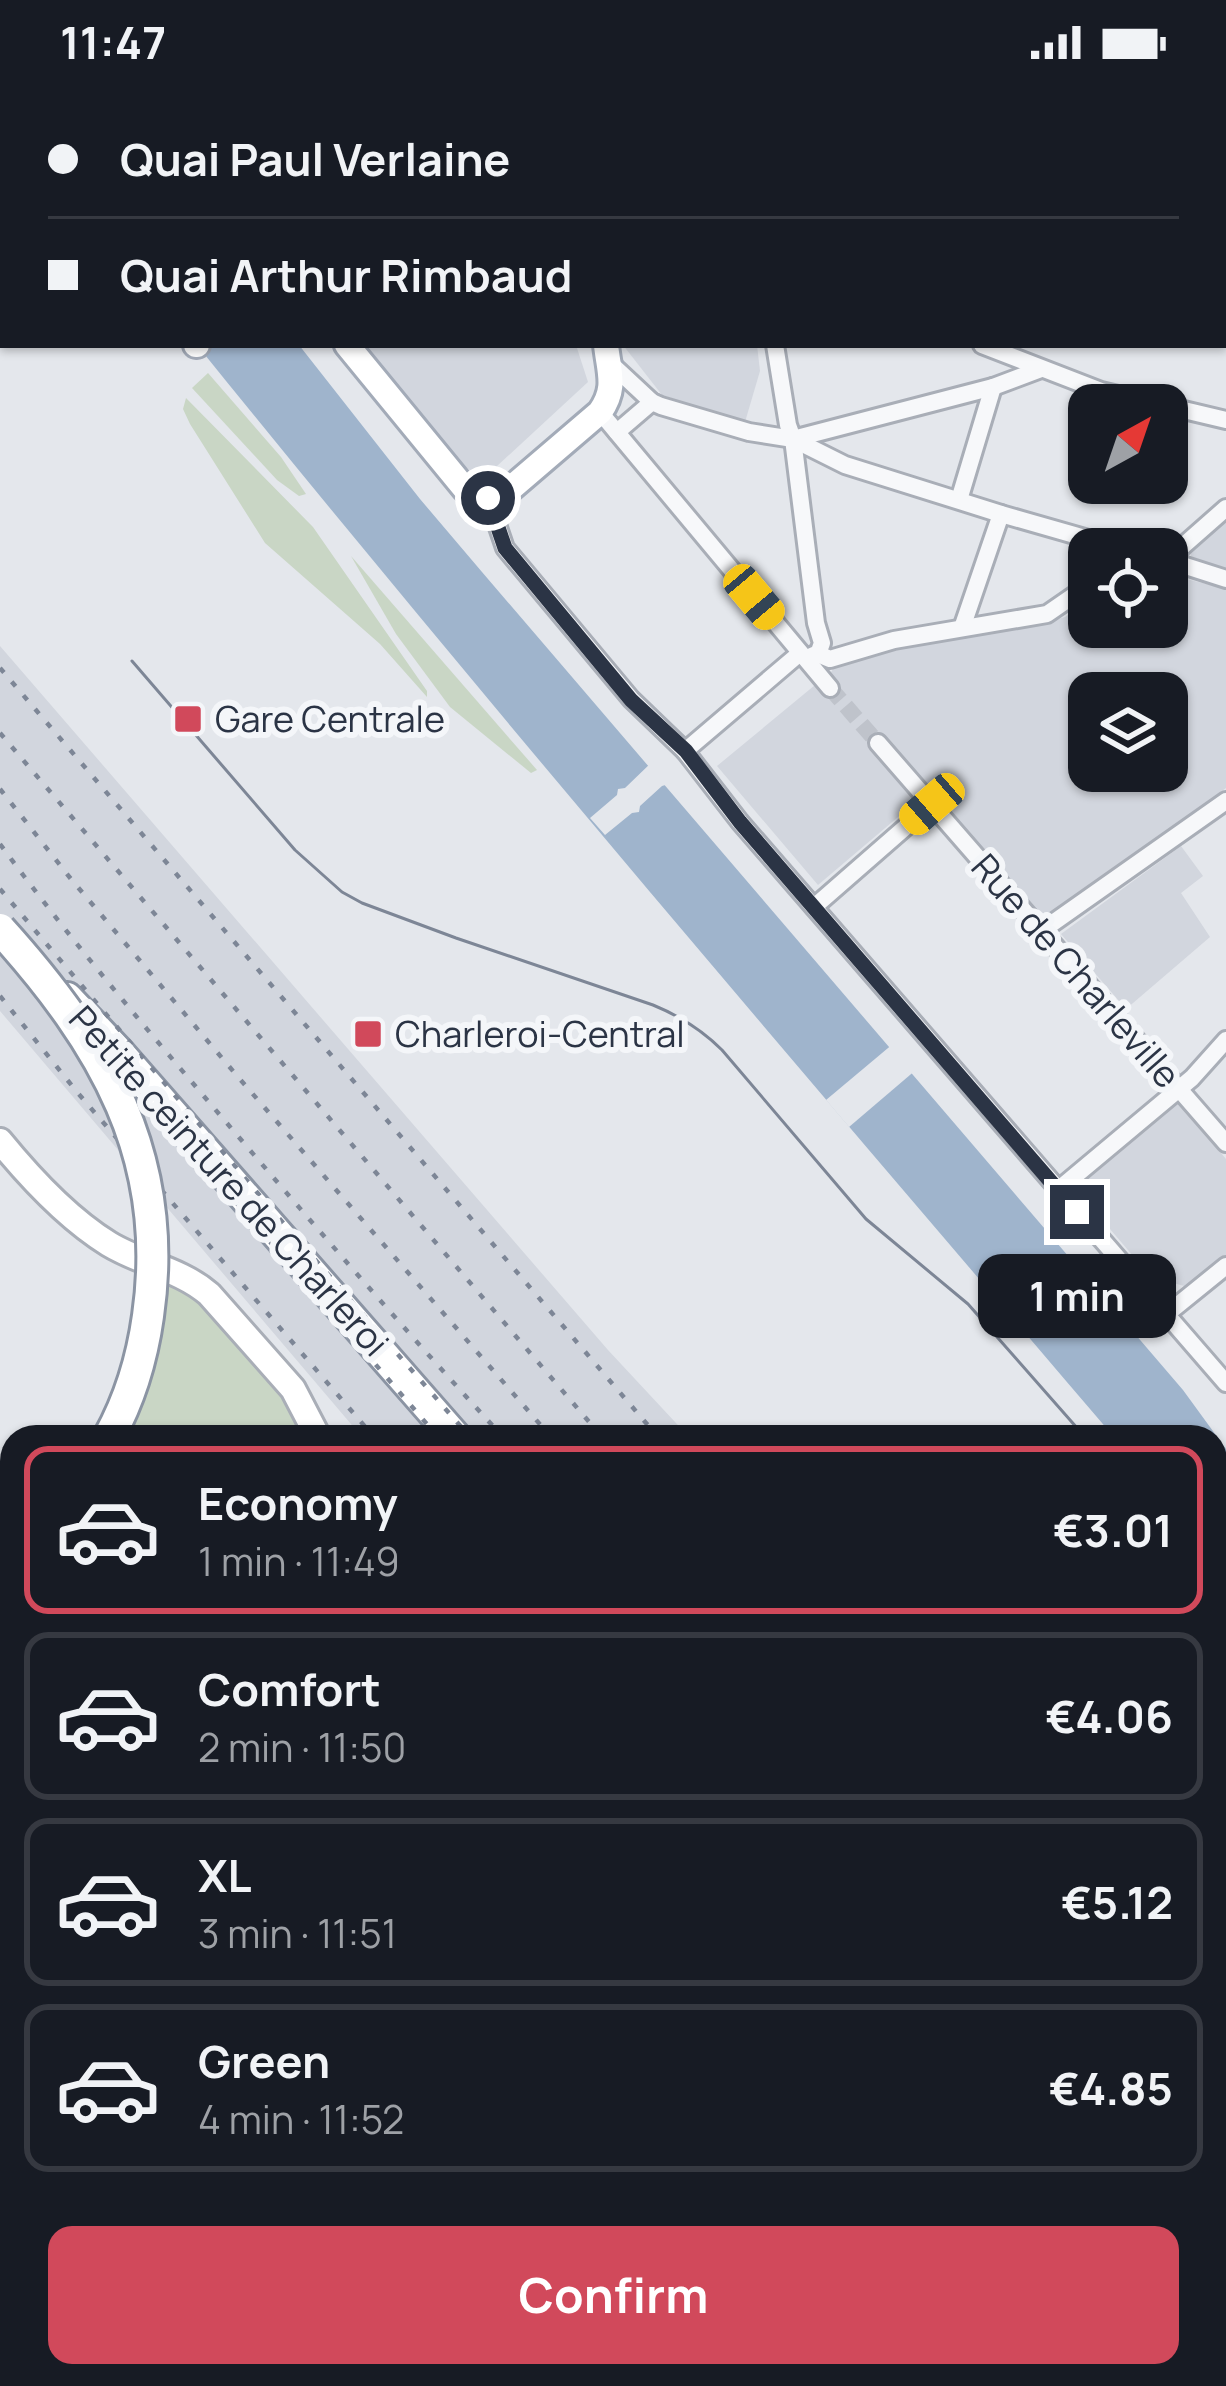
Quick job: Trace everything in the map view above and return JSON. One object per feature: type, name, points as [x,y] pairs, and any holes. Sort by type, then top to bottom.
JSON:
[{"type":"highway","name":"Petite ceinture de Charleroi","points":[[0,929],[118,1052],[444,1425]]},
{"type":"highway","points":[[40,974],[88,1040],[122,1104],[147,1184],[153,1244],[148,1318],[138,1368],[115,1425]]},
{"type":"street","points":[[350,348],[477,494],[505,548],[631,700],[686,751],[740,822],[1225,1379]]},
{"type":"street","points":[[686,751],[822,643],[775,348]]},
{"type":"street","points":[[989,348],[1084,384]]},
{"type":"street","points":[[477,494],[502,496],[600,412],[610,398],[607,353]]},
{"type":"street","points":[[607,353],[652,402],[749,433],[793,439],[845,465],[1068,534]]},
{"type":"street","points":[[793,439],[993,388],[1041,369]]},
{"type":"street","points":[[959,500],[993,388]]},
{"type":"street","points":[[617,432],[652,402]]},
{"type":"street","points":[[1188,411],[1226,420]]},
{"type":"street","points":[[600,412],[809,653],[830,688]]},
{"type":"street","points":[[1188,541],[1226,508]]},
{"type":"street","points":[[962,628],[1001,514]]},
{"type":"street","points":[[1188,567],[1226,580]]},
{"type":"street","points":[[809,653],[830,659],[894,640],[1047,614],[1068,600]]},
{"type":"street","name":"Rue de Charleville","points":[[878,743],[1226,1143]]},
{"type":"street","points":[[1040,932],[1226,801]]},
{"type":"street","points":[[814,907],[932,804]]},
{"type":"street","points":[[1058,1190],[1192,1078],[1226,1040]]},
{"type":"street","points":[[0,1141],[27,1174],[108,1243],[194,1281],[254,1343],[300,1400],[312,1425]]},
{"type":"street","points":[[1168,1313],[1226,1266]]},
{"type":"street","points":[[297,1425],[300,1400]]},
{"type":"shaded area","points":[[358,348],[577,348],[588,382],[483,479],[455,460]]},
{"type":"shaded area","points":[[625,348],[757,348],[760,371],[745,422],[662,395]]},
{"type":"shaded area","points":[[1226,516],[1226,570],[1192,559],[1189,549]]},
{"type":"shaded area","points":[[1188,579],[1226,589],[1226,788],[1044,919],[931,789],[818,885],[717,766],[832,671],[835,660],[1068,615],[1068,648],[1188,648]]},
{"type":"shaded area","points":[[0,646],[678,1425],[352,1425],[0,1011]]},
{"type":"shaded area","points":[[1181,846],[1203,876],[1181,893],[1210,937],[1126,1009],[1061,934]]},
{"type":"shaded area","points":[[1177,1101],[1226,1159],[1226,1255],[1188,1287],[1151,1277],[1075,1188]]},
{"type":"green space","points":[[208,373],[281,457],[306,494],[299,496],[277,480],[192,388]]},
{"type":"green space","points":[[186,398],[313,527],[427,697],[380,644],[265,543],[190,424],[183,409]]},
{"type":"green space","points":[[351,556],[537,770],[531,773],[450,707],[396,634]]},
{"type":"green space","points":[[167,1278],[203,1297],[287,1395],[301,1425],[127,1425],[157,1340]]},
{"type":"water","points":[[199,348],[301,348],[420,499],[1209,1425],[1104,1425],[537,758]]},
{"type":"pier","points":[[653,761],[672,783],[662,786],[639,812],[605,835],[590,818]]},
{"type":"pier","points":[[894,1043],[917,1069],[849,1127],[826,1100]]},
{"type":"tunnel","points":[[830,688],[878,743]]},
{"type":"tram line","points":[[132,661],[295,850],[342,892],[456,938],[653,1005],[706,1036],[866,1219],[968,1304],[1074,1425]]},
{"type":"railway","points":[[0,668],[648,1425]]},
{"type":"railway","points":[[0,733],[592,1425]]},
{"type":"railway","points":[[0,789],[238,1077],[541,1425]]},
{"type":"railway","points":[[0,844],[176,1064],[492,1425]]},
{"type":"railway","points":[[0,889],[460,1425]]},
{"type":"railway","points":[[0,928],[428,1425]]},
{"type":"railway","points":[[0,996],[364,1425]]},
{"type":"place","name":"Gare Centrale","points":[[188,719]]},
{"type":"place","name":"Charleroi-Central","points":[[368,1034]]},
{"type":"route","points":[[488,498],[505,548],[631,700],[686,751],[740,822],[1077,1212]]}]
